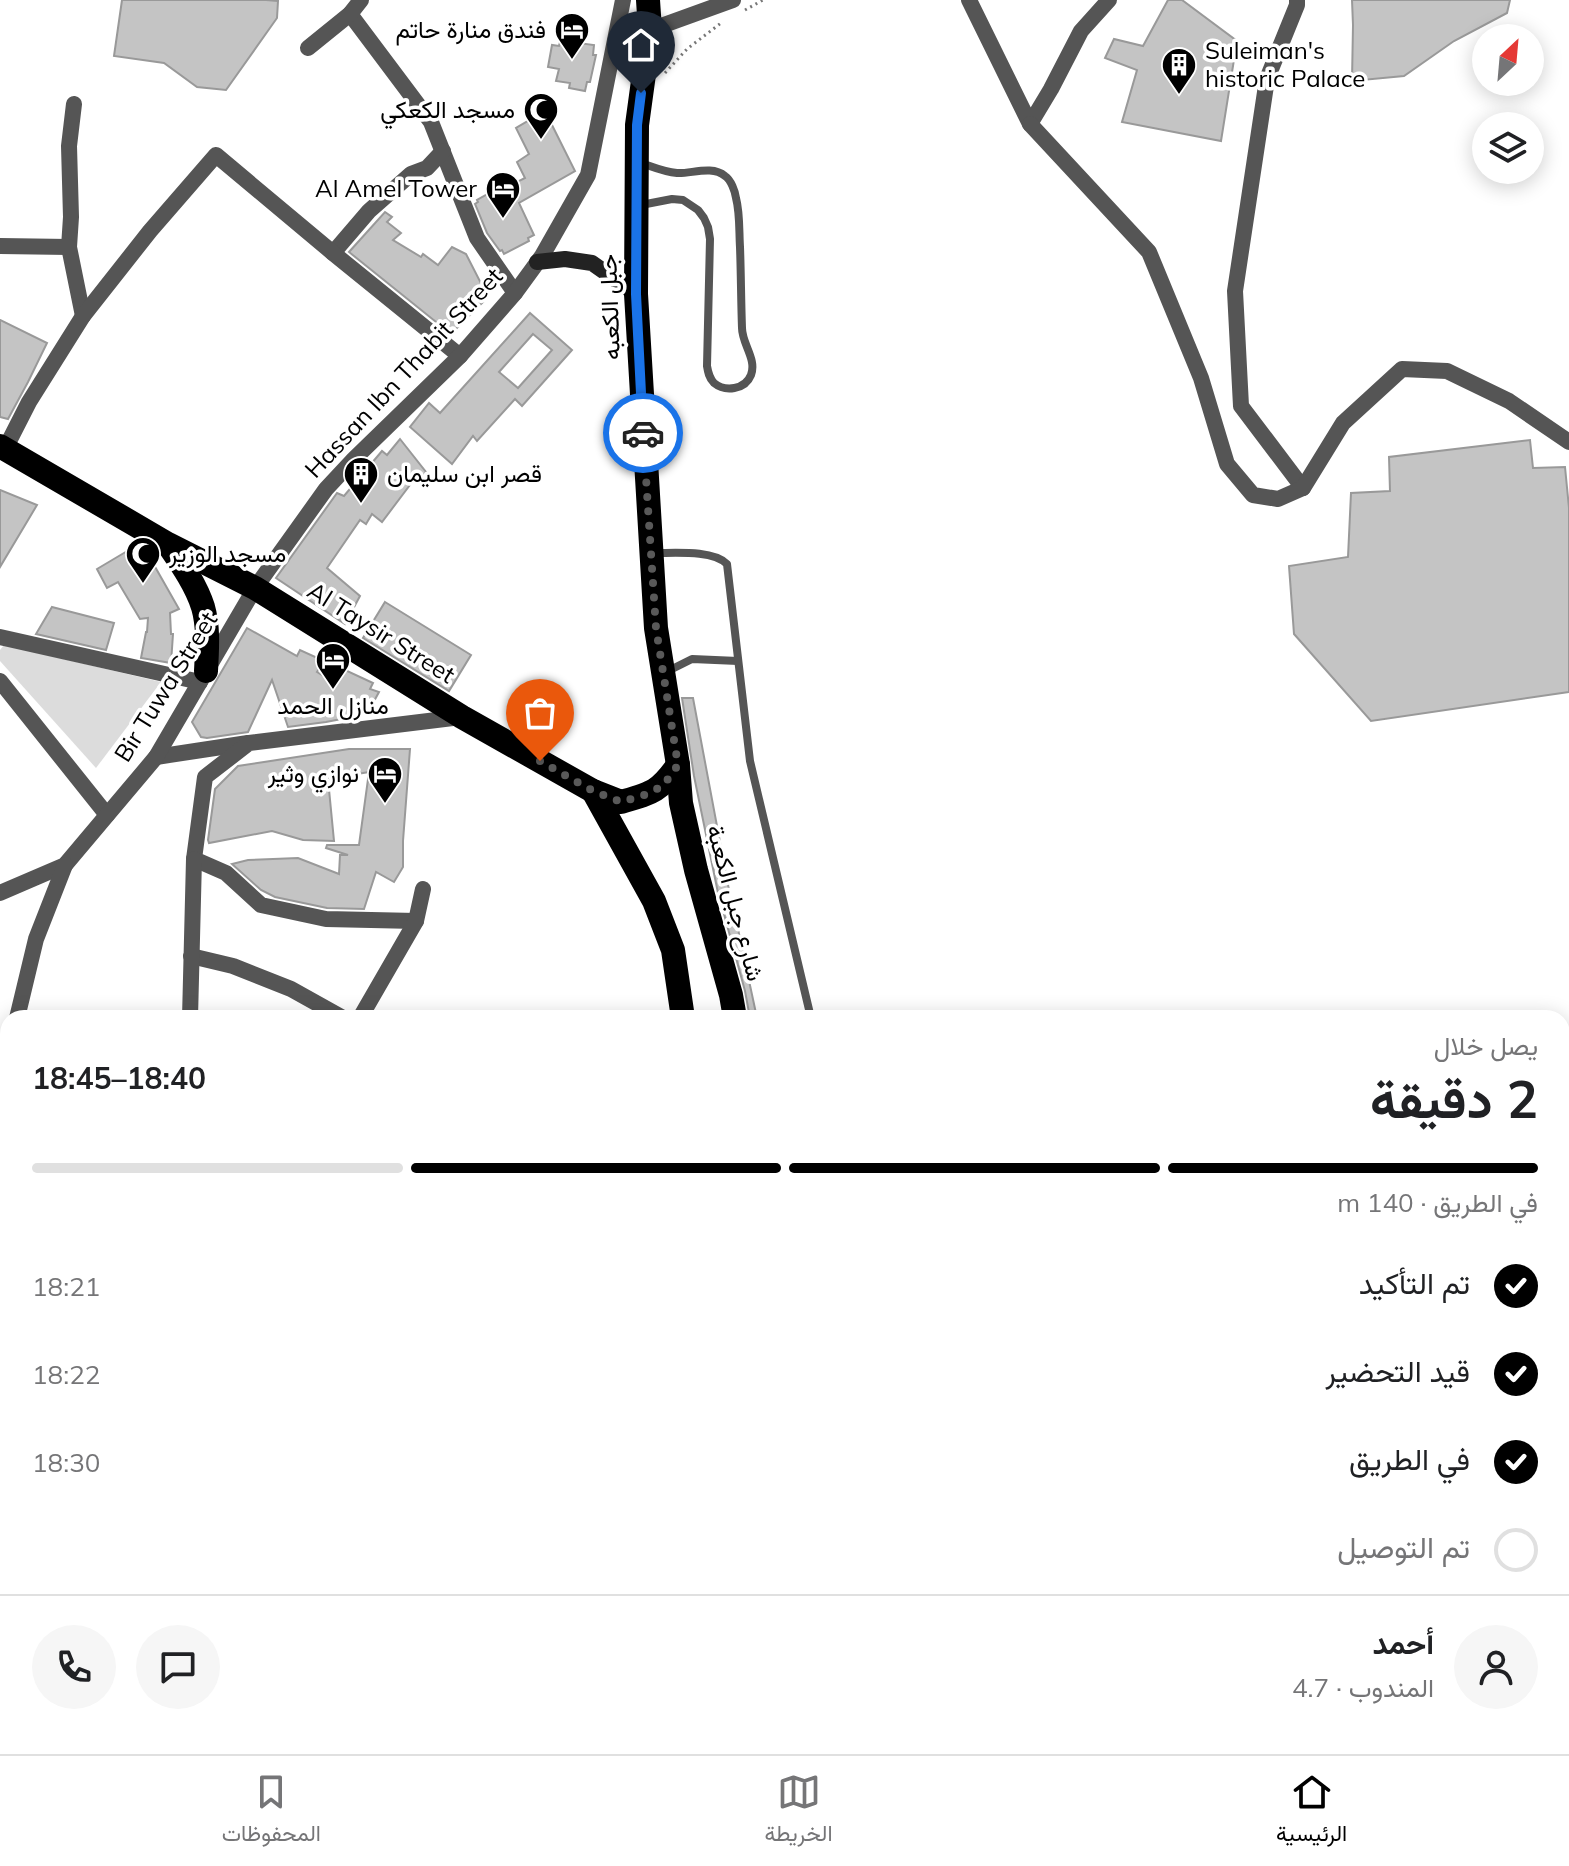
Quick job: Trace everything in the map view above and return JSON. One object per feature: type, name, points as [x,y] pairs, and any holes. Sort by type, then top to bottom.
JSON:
[{"type":"highway","name":"جبل الكعبه","points":[[648,0],[650,30],[637,125],[636,294],[656,628],[678,765],[681,803]]},
{"type":"highway","name":"Al Taysir Street","points":[[2,448],[168,544],[255,588],[462,717],[593,791]]},
{"type":"highway","points":[[168,544],[188,574],[203,607],[208,638],[203,676]]},
{"type":"highway","points":[[593,791],[621,802],[644,795],[663,786],[678,765]]},
{"type":"highway","points":[[593,791],[654,901],[673,950],[682,1010]]},
{"type":"highway","name":"شارع جبل الكعبة","points":[[681,803],[734,1010]]},
{"type":"street","points":[[308,48],[350,14],[361,0]]},
{"type":"street","name":"Hassan Ibn Thabit Street","points":[[255,588],[326,489],[460,356],[515,293],[537,262],[588,175],[623,0]]},
{"type":"street","points":[[650,30],[733,0]]},
{"type":"street","points":[[969,0],[1030,124],[1149,252],[1201,378],[1227,464],[1253,495],[1278,499],[1303,488],[1343,423],[1402,369],[1447,371],[1509,401],[1569,442]]},
{"type":"street","points":[[1030,124],[1081,31],[1109,0]]},
{"type":"street","points":[[1297,0],[1267,79],[1235,291],[1241,406],[1303,488]]},
{"type":"street","points":[[350,14],[431,122],[477,238],[515,293]]},
{"type":"street","points":[[74,104],[69,146],[69,247],[83,316]]},
{"type":"street","points":[[333,253],[369,211],[411,174],[427,168],[443,151]]},
{"type":"street","points":[[2,448],[83,316],[150,231],[216,155],[460,356]]},
{"type":"street","points":[[0,246],[69,247]]},
{"type":"street","points":[[537,262],[565,259],[592,263],[636,294]]},
{"type":"street","name":"Bir Tuwa Street","points":[[0,893],[65,865],[156,757],[255,588]]},
{"type":"street","points":[[0,637],[203,676]]},
{"type":"street","points":[[0,681],[107,815]]},
{"type":"street","points":[[156,757],[462,717]]},
{"type":"street","points":[[190,1010],[194,859],[205,777],[249,743]]},
{"type":"street","points":[[194,859],[226,873],[261,905],[326,919],[416,921]]},
{"type":"street","points":[[19,1010],[36,939],[65,865]]},
{"type":"street","points":[[365,1010],[416,921],[423,889]]},
{"type":"street","points":[[191,956],[233,966],[291,989],[329,1010]]},
{"type":"lane","points":[[636,206],[683,200],[704,218],[710,239],[707,366],[715,384],[724,388],[744,384],[751,375],[752,358],[742,338],[737,199],[731,185],[725,176],[714,171],[680,174],[637,161]]},
{"type":"lane","points":[[651,554],[711,555],[727,564],[750,761],[809,1010]]},
{"type":"lane","points":[[663,674],[692,659],[738,661]]},
{"type":"path","points":[[660,78],[687,49],[716,25]]},
{"type":"shaded area","points":[[4,645],[161,682],[96,768],[0,661],[0,650]]},
{"type":"building","points":[[122,0],[278,1],[277,18],[226,90],[197,87],[164,63],[114,56]]},
{"type":"building","name":"Suleiman's historic Palace","points":[[1168,0],[1182,0],[1237,41],[1221,141],[1122,122],[1137,70],[1105,58],[1114,39],[1143,46]]},
{"type":"building","points":[[1352,0],[1510,0],[1507,13],[1486,24],[1472,24],[1472,31],[1404,76],[1352,81]]},
{"type":"building","name":"فندق منارة حاتم","points":[[562,34],[579,40],[578,43],[594,45],[593,55],[596,55],[585,91],[569,88],[570,83],[556,81],[559,69],[548,67],[552,45],[559,46]]},
{"type":"building","points":[[545,111],[575,171],[519,203],[534,235],[504,254],[487,233],[475,204],[502,186],[503,189],[525,178],[517,162],[529,154],[516,128]]},
{"type":"building","points":[[385,212],[392,217],[387,222],[401,233],[393,240],[421,257],[423,254],[438,265],[452,247],[466,254],[488,297],[451,334],[349,252]]},
{"type":"building","points":[[530,313],[572,350],[522,406],[515,399],[477,441],[473,436],[452,464],[410,427],[429,403],[440,413]],"holes":[[[533,334],[552,350],[518,388],[499,372]]]},
{"type":"building","points":[[0,320],[47,343],[8,419],[0,417]]},
{"type":"building","name":"قصر ابن سليمان","points":[[400,439],[426,472],[417,483],[413,481],[382,522],[372,514],[366,524],[360,520],[327,568],[360,596],[345,624],[276,578],[337,493],[344,496],[382,451],[387,455]]},
{"type":"building","points":[[1530,440],[1533,468],[1565,467],[1569,508],[1569,692],[1371,721],[1294,634],[1289,566],[1348,557],[1351,493],[1390,491],[1389,457]]},
{"type":"building","points":[[0,490],[37,505],[0,567]]},
{"type":"building","name":"مسجد الوزير","points":[[134,547],[142,560],[150,558],[179,609],[170,613],[173,634],[171,663],[141,658],[148,618],[140,619],[118,582],[107,588],[97,569]]},
{"type":"building","points":[[385,602],[471,655],[449,691],[363,638]]},
{"type":"building","points":[[52,607],[114,623],[106,650],[36,634]]},
{"type":"building","points":[[247,628],[297,656],[300,650],[324,661],[317,672],[335,683],[343,669],[373,683],[370,689],[379,692],[367,714],[288,727],[272,680],[248,732],[201,737],[192,722]]},
{"type":"building","points":[[682,698],[693,698],[729,890],[718,893],[694,776]]},
{"type":"building","points":[[349,749],[410,749],[403,867],[394,882],[376,872],[364,909],[327,908],[275,897],[261,890],[232,864],[248,860],[298,858],[339,874],[340,855],[348,855],[326,848],[327,845],[359,845],[369,772],[328,779],[334,841],[303,840],[272,831],[209,843],[215,789],[238,766]]},
{"type":"building","points":[[732,901],[755,1010],[749,1010],[721,903]]},
{"type":"way so far","points":[[540,761],[593,791],[621,802],[663,786],[678,765],[656,628],[643,433]]},
{"type":"place","name":"فندق منارة حاتم","points":[[572,61]]},
{"type":"place","name":"Suleiman's historic Palace","points":[[1179,96]]},
{"type":"place","name":"مسجد الكعكي","points":[[541,141]]},
{"type":"place","name":"Al Amel Tower","points":[[503,220]]},
{"type":"place","name":"قصر ابن سليمان","points":[[361,505]]},
{"type":"place","name":"مسجد الوزير","points":[[143,585]]},
{"type":"place","name":"منازل الحمد","points":[[333,691]]},
{"type":"place","name":"نوازي وثير","points":[[385,805]]},
{"type":"route","points":[[641,93],[637,125],[636,294],[643,433]]}]
